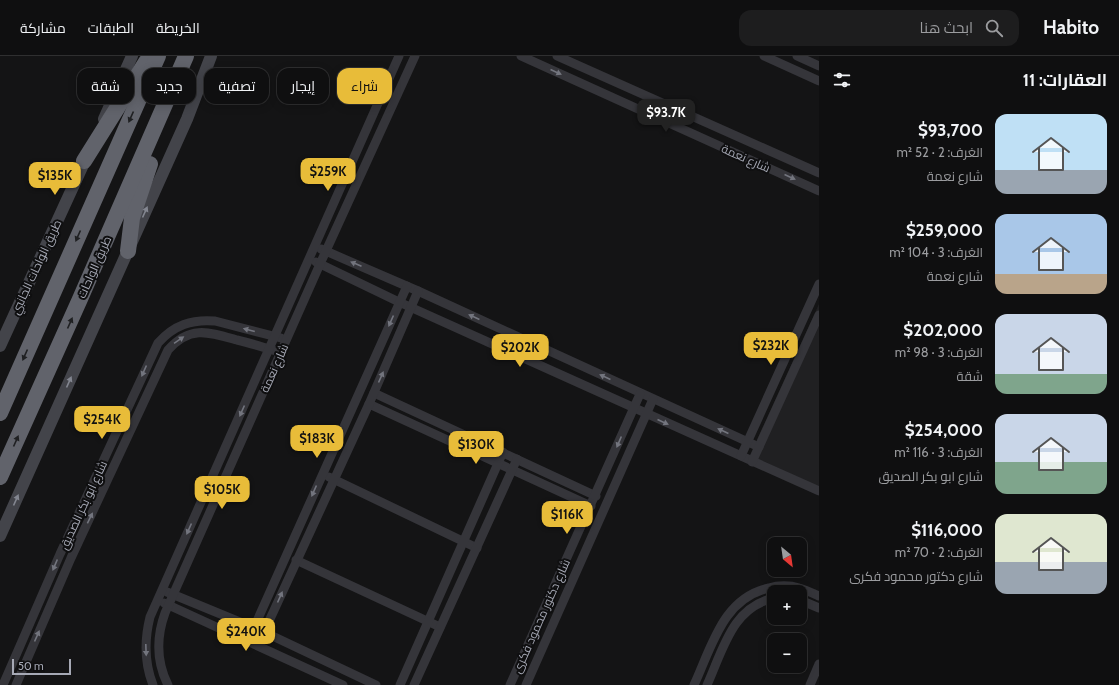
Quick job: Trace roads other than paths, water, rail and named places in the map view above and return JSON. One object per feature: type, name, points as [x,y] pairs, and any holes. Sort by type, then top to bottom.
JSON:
[{"type":"highway","points":[[84,161],[150,56]]},
{"type":"highway","points":[[0,413],[158,56]]},
{"type":"highway","name":"طريق الواحات","points":[[0,477],[165,107],[186,56]]},
{"type":"highway","points":[[128,251],[132,218],[158,139],[165,107]]},
{"type":"street","name":"طريق الواحات الجانبي","points":[[0,346],[132,56]]},
{"type":"street","points":[[0,536],[187,119],[211,56]]},
{"type":"street","name":"شارع نعمة","points":[[153,685],[147,665],[145,646],[149,622],[157,600],[276,337],[399,56]]},
{"type":"street","name":"شارع نعمة","points":[[168,685],[161,668],[158,645],[159,631],[168,605],[320,264],[415,56]]},
{"type":"street","name":"شارع نعمة","points":[[521,56],[819,190]]},
{"type":"street","name":"شارع نعمة","points":[[557,56],[819,173]]},
{"type":"street","points":[[764,56],[816,79],[819,65],[809,59],[797,56]]},
{"type":"street","points":[[803,74],[809,59]]},
{"type":"street","points":[[652,115],[659,102]]},
{"type":"street","points":[[316,246],[759,447]]},
{"type":"street","points":[[310,258],[399,302],[819,491]]},
{"type":"street","points":[[741,456],[819,284]]},
{"type":"street","points":[[248,641],[407,286]]},
{"type":"street","points":[[258,645],[374,393],[418,291]]},
{"type":"street","points":[[752,462],[819,316]]},
{"type":"street","name":"شارع ابو بكر الصديق","points":[[3,685],[60,554],[158,343],[179,326],[194,321],[205,320],[215,321],[286,340]]},
{"type":"street","name":"شارع ابو بكر الصديق","points":[[16,685],[71,558],[168,350],[180,338],[204,332],[281,352]]},
{"type":"street","points":[[374,393],[596,496]]},
{"type":"street","name":"شارع دكتور محمود فكرى","points":[[510,685],[596,496],[640,394]]},
{"type":"street","name":"شارع دكتور محمود فكرى","points":[[526,685],[653,399]]},
{"type":"street","points":[[369,404],[591,506]]},
{"type":"street","points":[[400,685],[503,452]]},
{"type":"street","points":[[414,685],[517,459]]},
{"type":"street","points":[[322,474],[477,548]]},
{"type":"street","points":[[296,560],[440,627]]},
{"type":"street","points":[[694,685],[725,617],[739,601],[757,590],[777,586],[798,587],[819,596]]},
{"type":"street","points":[[162,589],[264,632],[376,685]]},
{"type":"street","points":[[157,600],[343,685]]},
{"type":"street","points":[[707,685],[735,623],[747,610],[761,601],[767,600]]},
{"type":"street","points":[[548,601],[561,606]]},
{"type":"street","points":[[807,603],[819,608]]},
{"type":"street","points":[[810,685],[819,664]]}]
